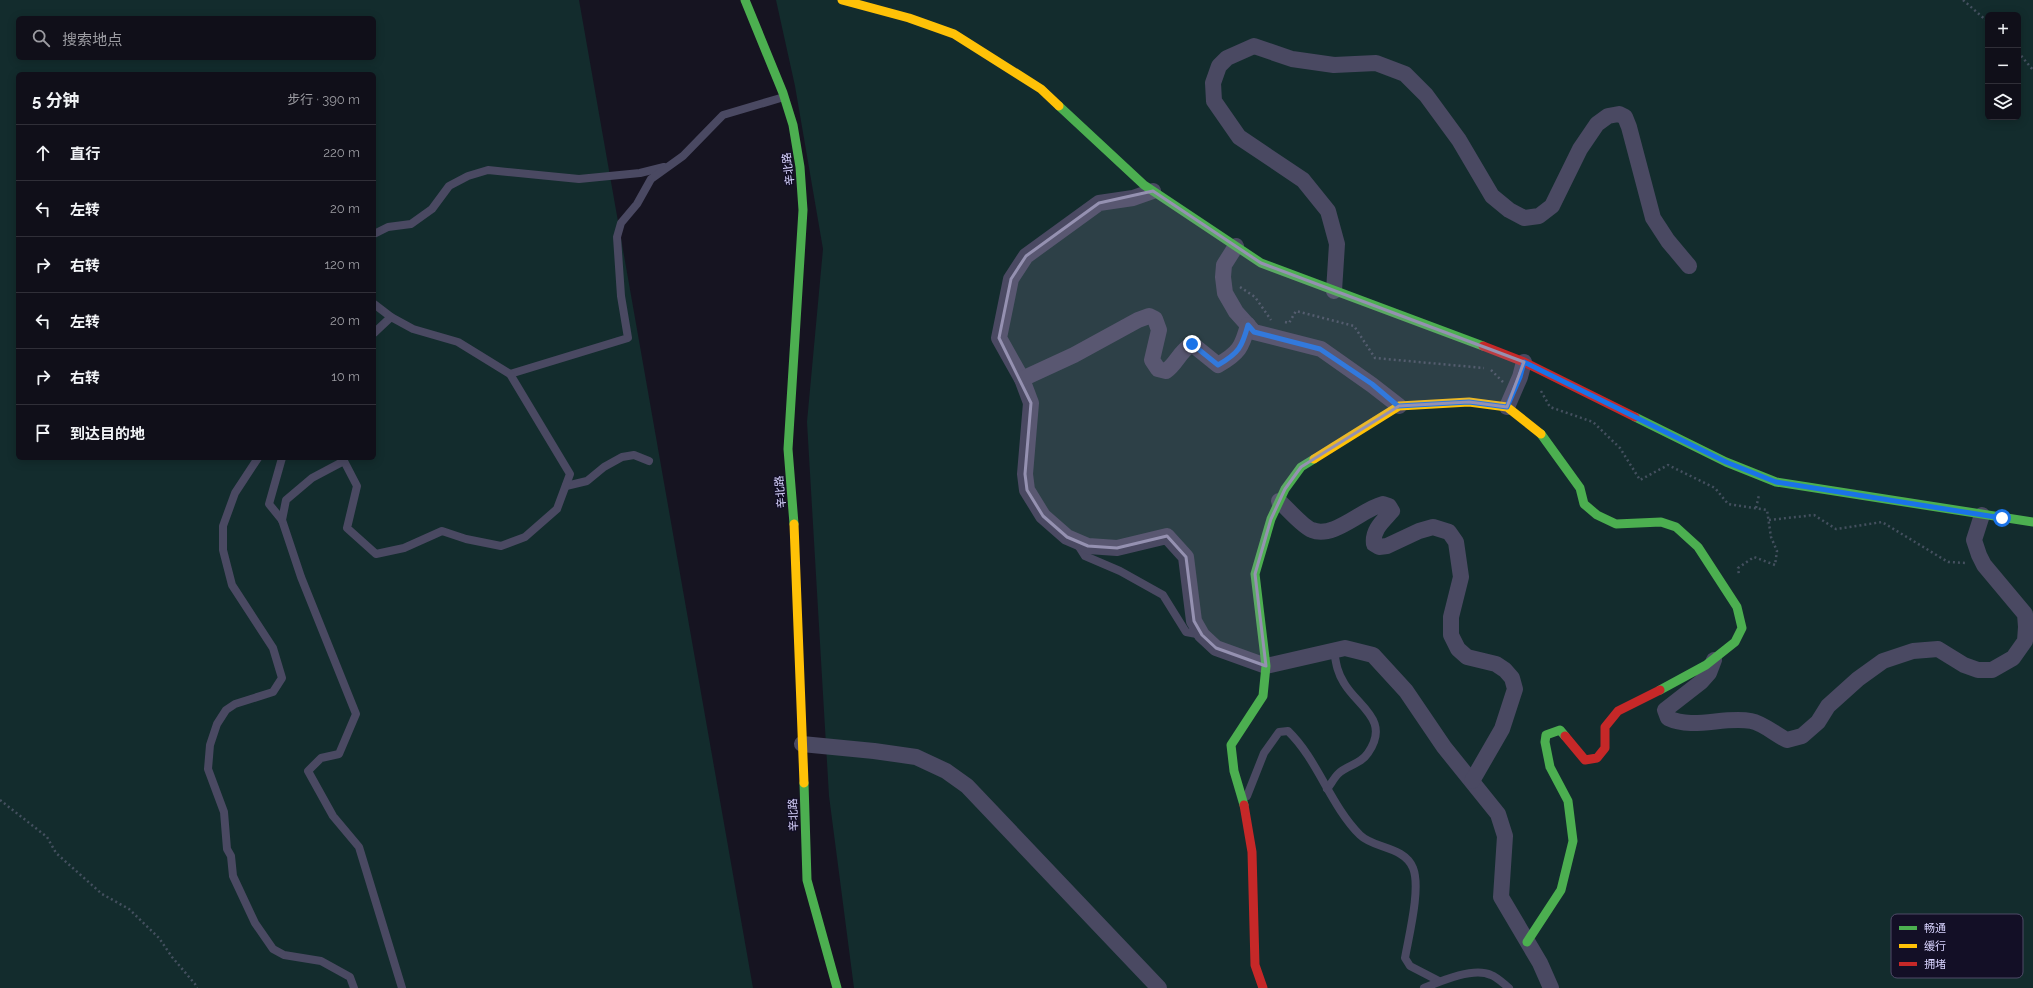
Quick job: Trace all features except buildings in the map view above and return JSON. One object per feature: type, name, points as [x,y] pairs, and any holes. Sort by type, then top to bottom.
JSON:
[{"type":"street","name":"辛北路","points":[[745,0],[784,97],[799,155],[803,210],[788,449],[794,518],[808,880],[837,988]]},
{"type":"street","points":[[842,0],[909,18],[954,34],[1041,89],[1144,185],[1261,263],[1524,362],[1726,462],[1776,482],[2033,522]]},
{"type":"street","points":[[1334,291],[1337,244],[1328,211],[1303,180],[1239,137],[1214,101],[1213,83],[1219,66],[1227,58],[1254,46],[1292,59],[1334,65],[1376,63],[1405,74],[1426,95],[1459,140],[1492,196],[1509,210],[1524,218],[1539,216],[1552,206],[1580,149],[1597,124],[1608,116],[1619,114],[1626,117],[1653,218],[1668,241],[1689,266]]},
{"type":"street","points":[[1153,191],[1133,198],[1099,203],[1026,256],[1011,279],[999,338],[1022,379],[1032,403],[1025,474],[1027,490],[1043,516],[1067,537],[1088,546],[1117,548],[1167,536],[1186,557],[1194,621],[1202,635],[1216,648],[1266,666],[1345,648],[1373,655],[1406,691],[1444,746],[1498,814],[1504,836],[1501,897],[1540,963],[1550,988]]},
{"type":"street","points":[[1236,246],[1224,265],[1223,277],[1225,293],[1236,312],[1254,332],[1320,349],[1372,384],[1398,406]]},
{"type":"street","points":[[1022,379],[1074,355],[1138,320],[1149,316],[1156,319],[1159,330],[1152,360],[1158,369],[1166,371],[1172,366],[1183,350],[1192,344],[1218,365],[1228,359],[1243,345],[1248,325]]},
{"type":"street","points":[[1510,400],[1520,377],[1524,362]]},
{"type":"street","points":[[1263,988],[1255,966],[1252,852],[1244,802],[1234,771],[1231,745],[1263,696],[1266,666],[1255,574],[1271,519],[1285,489],[1301,467],[1398,406],[1510,400],[1544,436],[1580,488],[1584,504],[1597,515],[1616,524],[1662,522],[1676,527],[1698,547],[1737,607],[1741,618],[1740,632],[1733,644],[1714,660],[1618,711],[1606,723],[1603,729],[1605,748],[1597,758],[1585,760],[1575,752],[1571,740],[1560,730],[1546,735],[1545,742],[1550,767],[1568,801],[1573,841],[1561,890],[1527,942]]},
{"type":"street","points":[[1279,501],[1311,530],[1320,532],[1335,529],[1373,506],[1384,504],[1389,506],[1392,511],[1379,525],[1373,536],[1374,544],[1379,547],[1387,546],[1419,531],[1433,527],[1449,532],[1456,542],[1461,577],[1451,617],[1451,634],[1458,649],[1467,657],[1496,664],[1506,670],[1512,678],[1515,689],[1502,729],[1472,781]]},
{"type":"street","points":[[1714,660],[1709,673],[1701,682],[1665,710],[1668,718],[1677,722],[1686,723],[1734,720],[1752,721],[1787,740],[1802,736],[1818,722],[1828,706],[1858,679],[1883,661],[1913,651],[1938,649],[1964,665],[1978,670],[1992,670],[2013,658],[2025,642],[2026,628],[2025,614],[1984,565],[1974,540],[1982,515]]},
{"type":"street","points":[[802,744],[874,751],[916,757],[946,771],[967,786],[1159,988]]},
{"type":"lane","points":[[510,374],[628,338],[621,296],[618,244],[621,223],[637,204],[651,179],[683,156],[723,115],[784,97]]},
{"type":"lane","points":[[376,233],[388,227],[411,224],[432,209],[448,186],[468,176],[488,170],[580,179],[640,173],[669,166]]},
{"type":"lane","points":[[282,520],[286,500],[312,478],[344,461],[357,486],[347,528],[376,554],[404,548],[442,531],[466,539],[501,546],[525,537],[558,509],[570,474],[510,374],[458,342],[412,329],[391,317],[376,306]]},
{"type":"lane","points":[[376,331],[391,317]]},
{"type":"lane","points":[[566,486],[586,481],[604,467],[622,457],[634,454],[649,461]]},
{"type":"lane","points":[[257,460],[234,493],[224,526],[223,550],[232,585],[273,648],[282,678],[273,692],[235,704],[226,710],[217,724],[210,745],[208,769],[224,812],[227,849],[231,856],[233,876],[255,923],[273,949],[284,956],[321,962],[350,977],[354,988]]},
{"type":"lane","points":[[281,460],[268,504],[282,520],[301,577],[356,714],[339,754],[321,758],[308,771],[333,816],[359,847],[402,988]]},
{"type":"lane","points":[[1076,541],[1085,556],[1120,571],[1163,595],[1186,632],[1202,635]]},
{"type":"lane","points":[[1327,789],[1338,774],[1347,767],[1360,762],[1368,753],[1374,740],[1375,727],[1372,715],[1345,684],[1336,666],[1334,651]]},
{"type":"lane","points":[[1244,802],[1264,753],[1279,732],[1288,731],[1298,740],[1341,811],[1361,836],[1409,859],[1417,882],[1405,958],[1410,966],[1439,981]]},
{"type":"lane","points":[[1424,988],[1439,981],[1476,972],[1491,975],[1509,988]]},
{"type":"path","points":[[1963,0],[1985,19]]},
{"type":"path","points":[[2021,56],[2033,70]]},
{"type":"path","points":[[1223,277],[1255,297],[1272,321],[1278,322]]},
{"type":"path","points":[[1283,322],[1289,323],[1296,311],[1354,326],[1375,358],[1490,368],[1510,400]]},
{"type":"path","points":[[1520,377],[1537,385],[1550,407],[1593,422],[1620,448],[1640,480],[1668,465],[1715,488],[1728,504],[1767,510],[1771,537],[1777,551],[1775,566],[1754,557],[1738,568],[1740,582]]},
{"type":"path","points":[[1769,520],[1814,515],[1836,529],[1882,522],[1948,562],[1984,565]]},
{"type":"path","points":[[0,800],[47,837],[56,853],[102,894],[129,909],[159,938],[197,988]]},
{"type":"highlighted area","points":[[1153,191],[1261,263],[1524,362],[1507,407],[1469,402],[1399,406],[1301,467],[1285,489],[1271,519],[1255,574],[1266,666],[1216,648],[1202,635],[1194,621],[1186,557],[1167,536],[1117,548],[1088,546],[1067,537],[1043,516],[1027,490],[1025,474],[1031,403],[999,338],[1011,279],[1026,256],[1099,203]]},
{"type":"green space","points":[[0,0],[579,0],[753,988],[0,988]]},
{"type":"green space","points":[[776,0],[2033,0],[2033,988],[854,988],[829,796],[807,422],[823,249],[795,86]]},
{"type":"traffic: fast","points":[[745,0],[783,93],[793,125],[800,167],[803,210],[788,449],[794,524]]},
{"type":"traffic: fast","points":[[1059,106],[1144,185],[1261,263],[1483,346]]},
{"type":"traffic: fast","points":[[1635,417],[1726,462],[1776,482],[2033,522]]},
{"type":"traffic: fast","points":[[1541,434],[1580,488],[1584,504],[1597,515],[1616,524],[1661,522],[1676,527],[1698,547],[1737,607],[1742,628],[1735,642],[1706,665],[1660,690]]},
{"type":"traffic: fast","points":[[1244,805],[1234,771],[1231,745],[1263,696],[1266,666],[1255,574],[1271,519],[1285,489],[1301,467],[1314,459]]},
{"type":"traffic: fast","points":[[1527,942],[1561,890],[1573,841],[1568,801],[1550,767],[1545,742],[1546,735],[1560,730],[1565,736]]},
{"type":"traffic: fast","points":[[804,783],[807,880],[837,988]]},
{"type":"traffic: slow","points":[[842,0],[909,18],[954,34],[1041,89],[1059,106]]},
{"type":"traffic: slow","points":[[1314,459],[1399,406],[1469,402],[1507,407],[1541,434]]},
{"type":"traffic: slow","points":[[794,524],[804,783]]},
{"type":"traffic: jam","points":[[1483,346],[1524,362],[1635,417]]},
{"type":"traffic: jam","points":[[1565,736],[1585,760],[1597,758],[1605,748],[1605,727],[1618,711],[1660,690]]},
{"type":"traffic: jam","points":[[1244,805],[1252,852],[1255,965],[1263,988]]},
{"type":"route","points":[[1192,344],[1218,365],[1228,359],[1243,345],[1248,325],[1254,332],[1320,349],[1372,384],[1398,406],[1469,402],[1507,407],[1520,377],[1524,362],[1726,462],[1776,482],[2002,518]]}]
